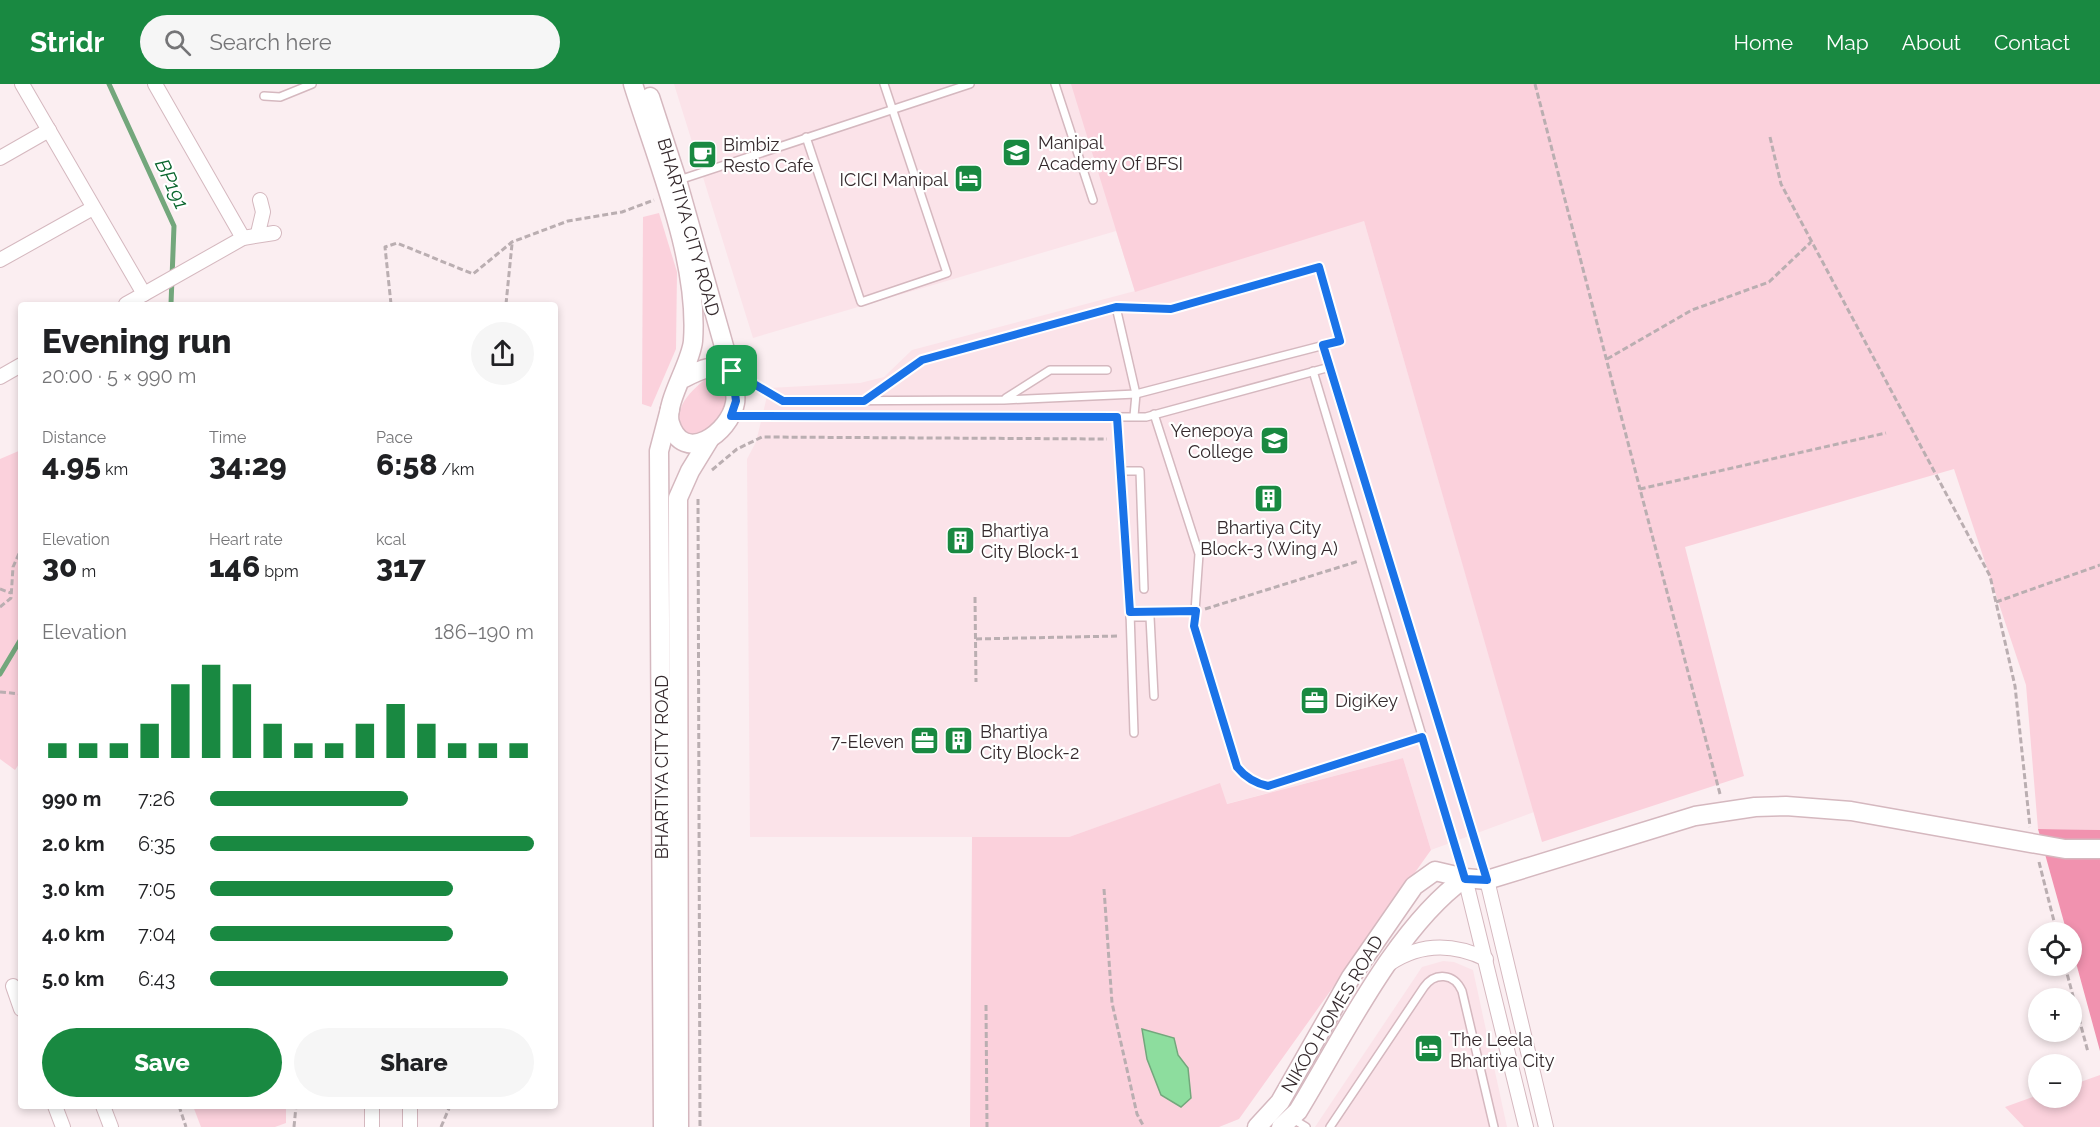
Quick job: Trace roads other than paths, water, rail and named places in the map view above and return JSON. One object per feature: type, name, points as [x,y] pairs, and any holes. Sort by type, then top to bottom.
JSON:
[{"type":"street","points":[[22,84],[144,294]]},
{"type":"street","points":[[155,84],[243,238]]},
{"type":"street","name":"BHARTIYA CITY ROAD","points":[[633,84],[689,268],[693,341],[670,409],[659,451],[663,1127]]},
{"type":"street","name":"BHARTIYA CITY ROAD","points":[[646,84],[677,180],[732,371],[736,401],[731,416],[710,440],[690,471],[678,498],[679,1127]]},
{"type":"street","points":[[0,158],[48,130]]},
{"type":"street","points":[[258,233],[263,212],[260,200]]},
{"type":"street","points":[[0,260],[93,207]]},
{"type":"street","points":[[130,302],[243,238],[258,233],[274,233]]},
{"type":"street","points":[[0,377],[18,367]]},
{"type":"street","points":[[682,379],[707,367],[721,367],[732,371]]},
{"type":"street","points":[[670,409],[670,425],[680,438],[694,443],[710,440]]},
{"type":"street","points":[[1526,1127],[1465,879],[1487,880],[1695,816],[1755,807],[1819,807],[2065,849],[2100,849]]},
{"type":"street","name":"NIKOO HOMES ROAD","points":[[1257,1127],[1284,1095],[1351,976],[1413,886],[1435,871],[1465,879]]},
{"type":"street","name":"NIKOO HOMES ROAD","points":[[1292,1124],[1386,966],[1440,896],[1465,879]]},
{"type":"street","points":[[1487,880],[1546,1127]]},
{"type":"street","points":[[1386,966],[1407,954],[1431,947],[1458,948],[1486,959]]},
{"type":"street","points":[[13,986],[18,1000]]},
{"type":"street","points":[[56,1109],[63,1127]]},
{"type":"street","points":[[104,1109],[111,1127]]},
{"type":"street","points":[[372,1109],[372,1127]]},
{"type":"street","points":[[410,1109],[410,1127]]},
{"type":"lane","points":[[264,96],[279,97],[312,84]]},
{"type":"lane","points":[[806,137],[861,302],[947,273],[884,84]]},
{"type":"lane","points":[[677,180],[970,84]]},
{"type":"lane","points":[[1055,84],[1093,200]]},
{"type":"lane","points":[[732,371],[783,401],[864,401],[1004,400],[1136,394],[1340,341],[1319,267],[1171,309],[1116,307],[922,360],[864,401]]},
{"type":"lane","points":[[1116,307],[1126,340],[1136,394],[1134,416]]},
{"type":"lane","points":[[1323,345],[1487,880]]},
{"type":"lane","points":[[731,416],[1134,416],[1154,414],[1330,367]]},
{"type":"lane","points":[[1004,400],[1050,370],[1107,370]]},
{"type":"lane","points":[[1313,371],[1465,879]]},
{"type":"lane","points":[[1154,414],[1199,554],[1194,626],[1237,767],[1254,782],[1268,786],[1422,737]]},
{"type":"lane","points":[[1117,417],[1130,614],[1134,733]]},
{"type":"lane","points":[[1121,471],[1140,471],[1144,589]]},
{"type":"lane","points":[[1130,614],[1149,617],[1154,696]]},
{"type":"lane","points":[[1330,1127],[1428,982],[1444,976],[1455,980],[1462,991],[1494,1127]]},
{"type":"waterway","name":"BP191","points":[[109,84],[174,226],[171,302]]},
{"type":"waterway","name":"BP191","points":[[0,674],[18,644]]},
{"type":"place","name":"Manipal Academy Of BFSI","points":[[1017,152]]},
{"type":"place","name":"Bimbiz Resto Cafe","points":[[702,154]]},
{"type":"place","name":"ICICI Manipal","points":[[969,179]]},
{"type":"place","name":"Yenepoya College","points":[[1274,440]]},
{"type":"place","name":"Bhartiya City Block-3 (Wing A)","points":[[1269,498]]},
{"type":"place","name":"Bhartiya City Block-1","points":[[960,540]]},
{"type":"place","name":"DigiKey","points":[[1314,700]]},
{"type":"place","name":"7-Eleven","points":[[925,741]]},
{"type":"place","name":"Bhartiya City Block-2","points":[[959,741]]},
{"type":"place","name":"The Leela Bhartiya City","points":[[1429,1049]]}]
